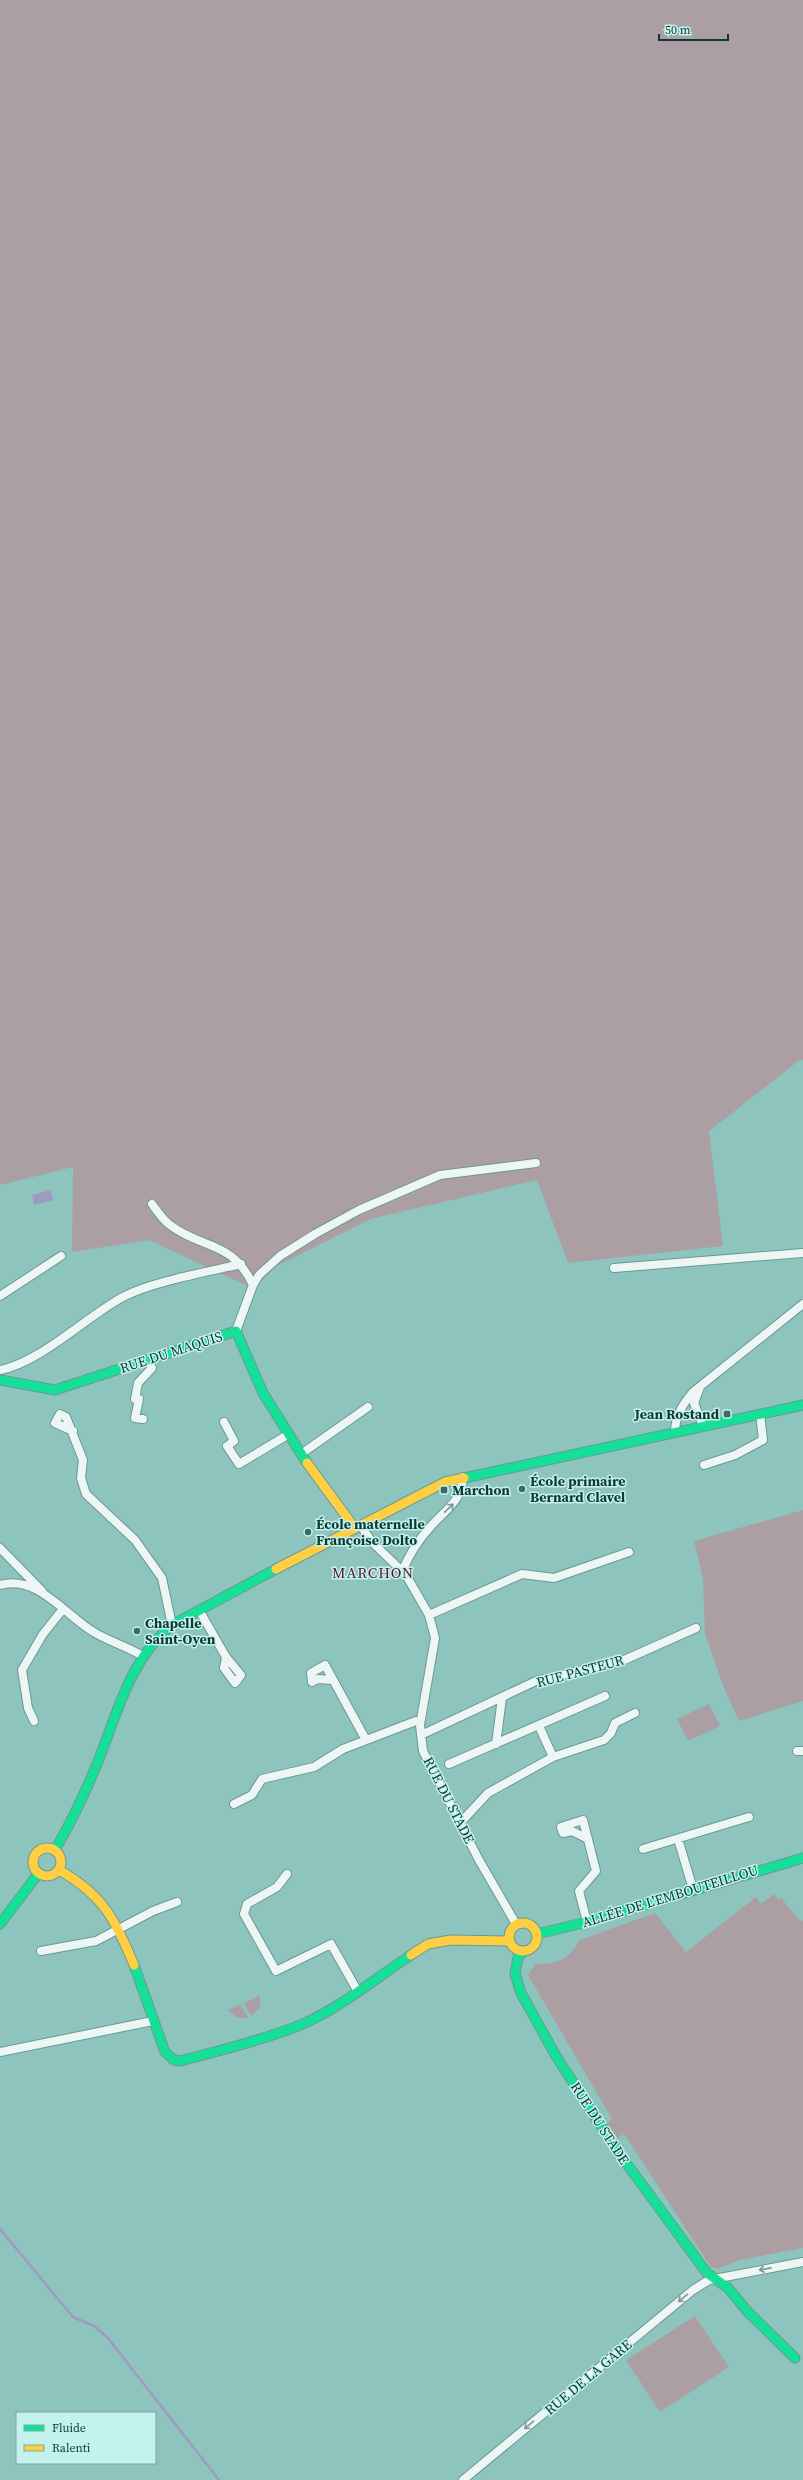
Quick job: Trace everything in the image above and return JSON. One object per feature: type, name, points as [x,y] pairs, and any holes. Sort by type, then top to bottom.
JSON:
[{"type":"street","points":[[236,1331],[252,1284],[259,1275],[280,1256],[359,1210],[440,1175],[536,1163]]},
{"type":"street","points":[[152,1204],[169,1224],[219,1249],[241,1264],[252,1284]]},
{"type":"street","points":[[614,1268],[803,1253]]},
{"type":"street","points":[[0,1296],[61,1256]]},
{"type":"street","points":[[0,1370],[32,1358],[121,1298],[138,1290],[241,1264]]},
{"type":"street","points":[[675,1432],[675,1422],[683,1405],[700,1386],[803,1304]]},
{"type":"street","name":"RUE DU MAQUIS","points":[[0,1380],[55,1390],[236,1331],[263,1394],[301,1454],[357,1526]]},
{"type":"street","points":[[143,1419],[135,1418],[139,1399],[135,1399],[138,1383],[152,1368],[148,1360]]},
{"type":"street","points":[[700,1386],[694,1403],[703,1426]]},
{"type":"street","points":[[55,1850],[92,1777],[141,1655],[155,1637],[172,1625],[437,1485],[463,1477],[803,1405]]},
{"type":"street","points":[[301,1454],[368,1407]]},
{"type":"street","points":[[704,1466],[735,1455],[763,1440],[760,1414]]},
{"type":"street","points":[[224,1422],[234,1441],[227,1446],[239,1464],[289,1434]]},
{"type":"street","points":[[73,1431],[83,1460],[81,1478],[86,1494],[135,1540],[162,1578],[172,1625]]},
{"type":"street","points":[[402,1572],[409,1556],[424,1534],[460,1497],[463,1477]]},
{"type":"street","name":"RUE DU STADE","points":[[357,1526],[402,1572],[429,1615],[435,1638],[420,1719],[423,1751],[461,1822],[479,1860],[516,1924]]},
{"type":"street","points":[[0,1548],[46,1596],[63,1609],[98,1634],[132,1649],[141,1655]]},
{"type":"street","points":[[429,1615],[522,1574],[554,1578],[629,1552]]},
{"type":"street","points":[[0,1584],[8,1582],[22,1584],[46,1596]]},
{"type":"street","points":[[34,1721],[28,1708],[22,1670],[44,1634],[63,1609]]},
{"type":"street","points":[[199,1610],[226,1657]]},
{"type":"street","name":"RUE PASTEUR","points":[[421,1735],[536,1681],[622,1661],[696,1628]]},
{"type":"street","points":[[333,1680],[366,1740]]},
{"type":"street","points":[[449,1764],[605,1696]]},
{"type":"street","points":[[496,1744],[502,1698]]},
{"type":"street","points":[[461,1822],[488,1793],[553,1757],[604,1740],[611,1733],[615,1723],[635,1713]]},
{"type":"street","points":[[234,1804],[252,1795],[262,1778],[314,1767],[343,1750],[420,1719]]},
{"type":"street","points":[[539,1726],[553,1757]]},
{"type":"street","points":[[643,1849],[749,1817]]},
{"type":"street","points":[[587,1922],[579,1891],[596,1871],[588,1838]]},
{"type":"street","points":[[678,1839],[693,1889]]},
{"type":"street","points":[[46,1848],[55,1850],[61,1861],[59,1870],[52,1876],[38,1874],[32,1862],[35,1854],[46,1848]]},
{"type":"street","name":"ALLÉE DE L'EMBOUTEILLOU","points":[[536,1934],[587,1922],[693,1889],[803,1858]]},
{"type":"street","points":[[59,1870],[94,1894],[118,1929],[165,2052],[174,2060],[180,2061],[270,2036],[304,2023],[428,1944],[436,1941],[508,1941]]},
{"type":"street","points":[[0,1924],[38,1874]]},
{"type":"street","points":[[287,1874],[277,1887],[247,1904],[244,1914],[276,1971],[331,1944],[358,1990]]},
{"type":"street","points":[[42,1950],[96,1941],[153,1911],[178,1902]]},
{"type":"street","points":[[516,1924],[528,1924],[536,1934],[534,1946],[523,1952],[516,1950],[508,1941],[508,1934],[516,1924]]},
{"type":"street","name":"RUE DU STADE","points":[[523,1952],[518,1957],[515,1974],[521,1993],[556,2056],[618,2152],[707,2273],[728,2288],[795,2358]]},
{"type":"street","points":[[0,2052],[153,2021]]},
{"type":"street","name":"RUE DE LA GARE","points":[[463,2480],[693,2290],[709,2280],[716,2280],[803,2262]]},
{"type":"shaded area","points":[[0,0],[803,0],[803,1060],[801,1059],[709,1131],[723,1246],[568,1263],[537,1180],[370,1219],[275,1267],[254,1289],[149,1240],[72,1252],[73,1167],[0,1185]]},
{"type":"shaded area","points":[[51,1190],[53,1200],[34,1205],[32,1195]]},
{"type":"shaded area","points":[[803,1510],[803,1701],[739,1721],[724,1688],[705,1634],[703,1578],[694,1541]]},
{"type":"shaded area","points":[[709,1704],[720,1726],[688,1741],[677,1719]]},
{"type":"shaded area","points":[[774,1894],[778,1900],[781,1898],[801,1922],[803,1920],[803,2248],[740,2260],[717,2269],[711,2267],[624,2134],[618,2138],[606,2124],[612,2119],[528,1975],[535,1964],[550,1963],[562,1960],[572,1952],[580,1940],[655,1913],[686,1952],[756,1897],[761,1904]]},
{"type":"shaded area","points":[[260,1995],[260,2008],[251,2016],[244,2003]]},
{"type":"shaded area","points":[[240,2004],[248,2018],[237,2018],[228,2010]]},
{"type":"shaded area","points":[[695,2316],[729,2367],[660,2412],[626,2360]]},
{"type":"waterway","points":[[0,2229],[73,2317],[94,2326],[107,2337],[219,2480]]},
{"type":"traffic: fast","points":[[0,1380],[55,1390],[236,1331],[263,1393],[307,1463]]},
{"type":"traffic: fast","points":[[464,1478],[803,1405]]},
{"type":"traffic: fast","points":[[55,1850],[89,1783],[119,1704],[135,1670],[146,1654],[172,1625],[276,1569]]},
{"type":"traffic: fast","points":[[537,1934],[587,1922],[803,1858]]},
{"type":"traffic: fast","points":[[0,1924],[38,1874]]},
{"type":"traffic: fast","points":[[523,1952],[518,1957],[515,1974],[521,1993],[556,2056],[618,2152],[707,2273],[728,2288],[747,2311],[795,2358]]},
{"type":"traffic: fast","points":[[134,1965],[165,2052],[174,2060],[180,2061],[257,2040],[303,2024],[345,2001],[411,1955]]},
{"type":"traffic: slow","points":[[307,1463],[354,1527]]},
{"type":"traffic: slow","points":[[276,1569],[445,1482],[464,1478]]},
{"type":"traffic: slow","points":[[47,1848],[57,1852],[61,1862],[57,1872],[47,1876],[37,1872],[33,1862],[37,1852],[47,1848]]},
{"type":"traffic: slow","points":[[59,1870],[87,1889],[106,1910],[114,1921],[134,1965]]},
{"type":"traffic: slow","points":[[523,1923],[533,1927],[537,1937],[533,1947],[523,1951],[513,1947],[509,1937],[513,1927],[523,1923]]},
{"type":"traffic: slow","points":[[411,1955],[428,1944],[451,1940],[508,1941]]},
{"type":"place","name":"Jean Rostand","points":[[727,1414]]},
{"type":"place","name":"École primaire Bernard Clavel","points":[[522,1489]]},
{"type":"place","name":"Marchon","points":[[444,1490]]},
{"type":"place","name":"École maternelle Françoise Dolto","points":[[308,1532]]},
{"type":"place","name":"Chapelle Saint-Oyen","points":[[137,1631]]},
{"type":"district","name":"MARCHON","points":[[373,1573]]}]
